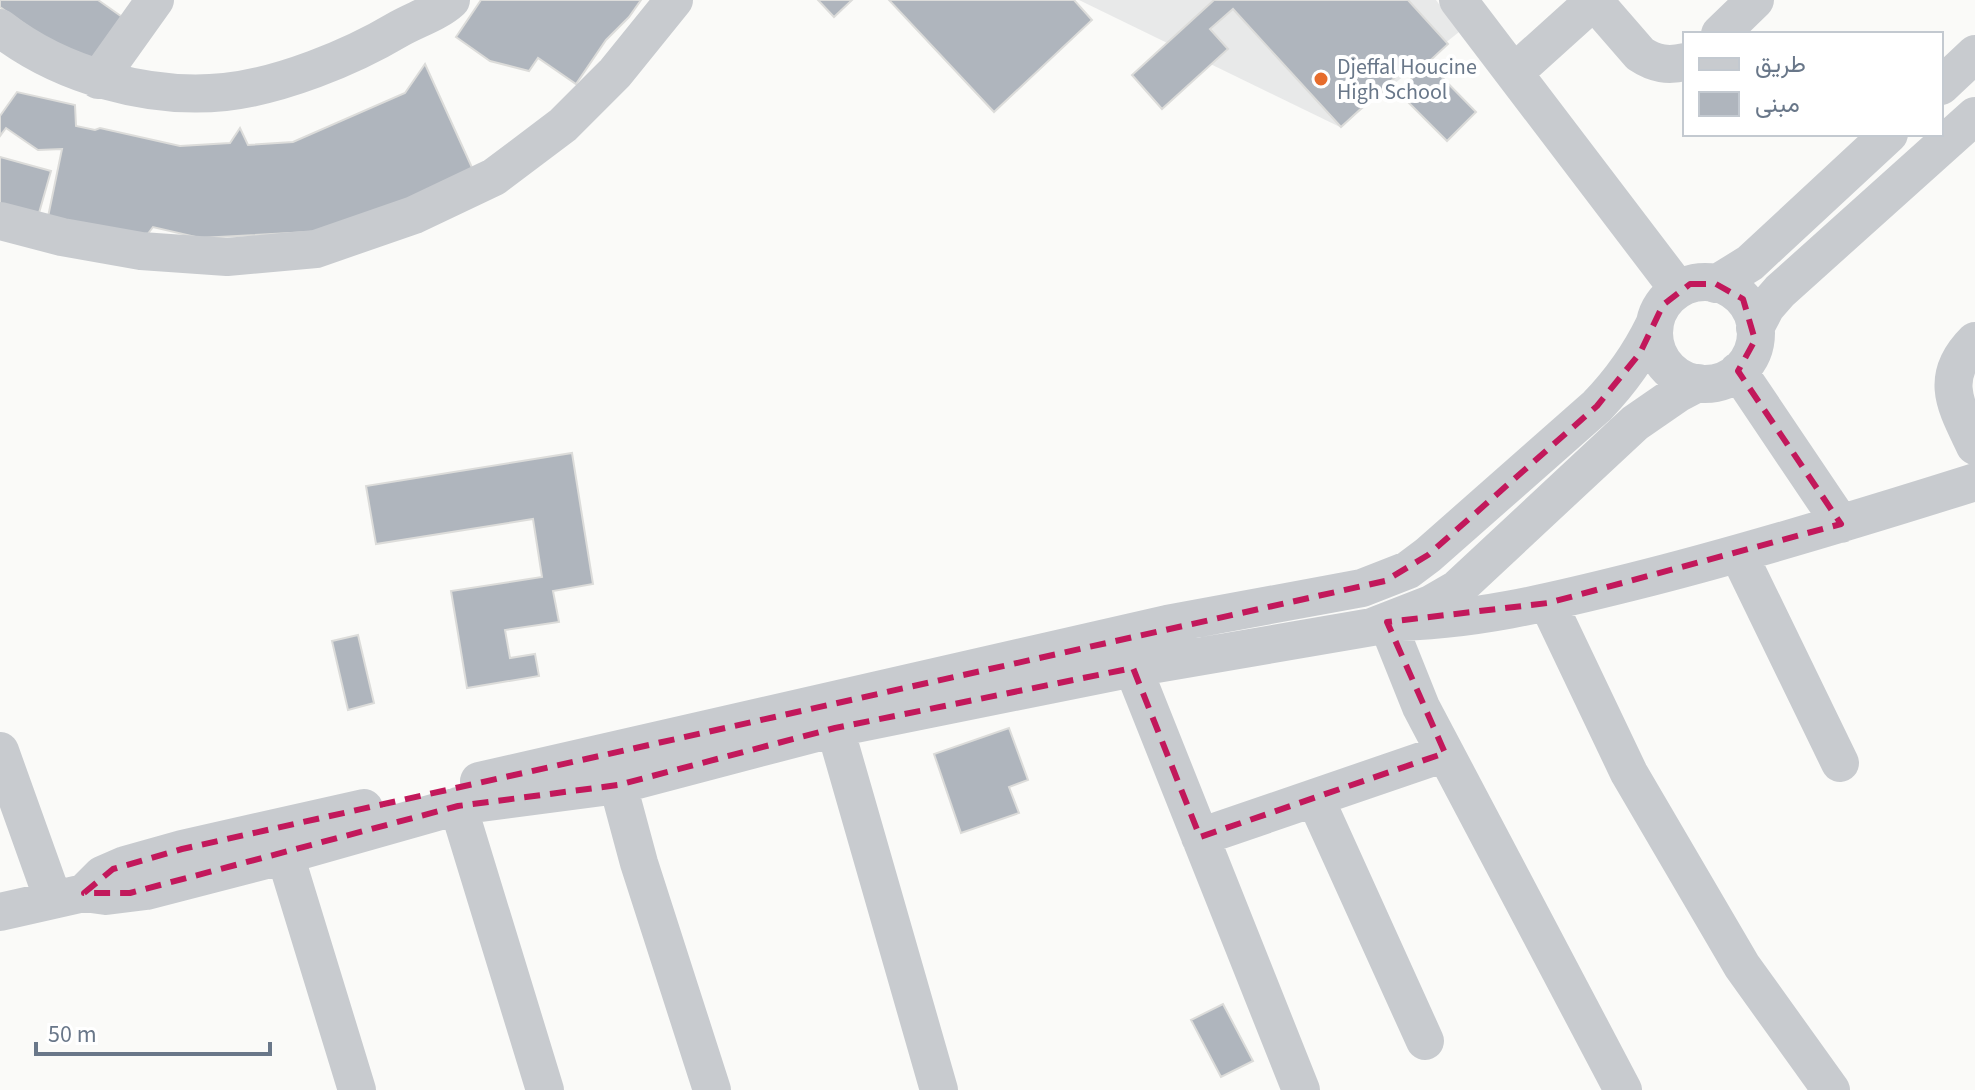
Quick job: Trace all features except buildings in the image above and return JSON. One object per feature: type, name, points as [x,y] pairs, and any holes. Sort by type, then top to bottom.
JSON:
[{"type":"street","points":[[98,80],[155,0]]},
{"type":"street","points":[[0,221],[62,237],[141,251],[227,257],[316,249],[414,215],[494,177],[563,125],[615,73],[674,0]]},
{"type":"street","points":[[1458,0],[1678,289]]},
{"type":"street","points":[[1722,32],[1755,0]]},
{"type":"street","points":[[1514,73],[1594,1],[1640,54],[1649,60],[1672,65],[1683,62]]},
{"type":"street","points":[[0,28],[53,62],[98,80],[185,94],[227,92],[286,78],[363,51],[422,6]]},
{"type":"street","points":[[1943,84],[1975,54]]},
{"type":"street","points":[[1654,325],[1657,352],[1664,364],[1685,380],[1719,382],[1738,371],[1752,352],[1755,328],[1766,307],[1780,291],[1975,116]]},
{"type":"street","points":[[1716,284],[1750,263],[1887,136]]},
{"type":"street","points":[[68,896],[113,869],[182,849],[1167,624],[1362,588],[1385,581],[1408,570],[1428,555],[1597,406],[1622,379],[1640,353],[1663,305],[1678,289],[1690,284],[1716,284],[1730,289],[1743,299],[1755,328]]},
{"type":"street","points":[[1975,341],[1957,365],[1953,391],[1959,414],[1975,446]]},
{"type":"street","points":[[1738,371],[1841,524]]},
{"type":"street","points":[[4,899],[106,896],[146,891],[458,806],[618,785],[835,728],[1133,668],[1339,634],[1387,622],[1431,604],[1457,589],[1635,423],[1698,383]]},
{"type":"street","points":[[1387,622],[1451,619],[1548,603],[1739,555],[1975,482]]},
{"type":"street","points":[[1739,555],[1840,763]]},
{"type":"street","points":[[1548,603],[1629,773],[1742,966],[1831,1090]]},
{"type":"street","points":[[1387,622],[1421,707],[1623,1090]]},
{"type":"street","points":[[1133,668],[1301,1090]]},
{"type":"street","points":[[835,728],[939,1090]]},
{"type":"street","points":[[0,751],[68,896]]},
{"type":"street","points":[[1200,837],[1445,753]]},
{"type":"street","points":[[618,785],[639,863],[712,1090]]},
{"type":"street","points":[[1315,798],[1425,1041]]},
{"type":"street","points":[[458,806],[545,1090]]},
{"type":"street","points":[[285,855],[357,1090]]},
{"type":"highlighted area","points":[[1690,284],[1716,284],[1743,299],[1755,340],[1738,371],[1841,524],[1548,603],[1387,622],[1445,753],[1200,837],[1133,668],[835,728],[618,785],[458,806],[130,893],[84,893],[113,869],[182,849],[1385,581],[1428,555],[1597,406],[1640,353],[1663,305]]},
{"type":"shaded area","name":"Djeffal Houcine High School","points":[[1079,0],[1436,0],[1459,32],[1340,127]]},
{"type":"place","name":"Djeffal Houcine High School","points":[[1321,79]]}]
